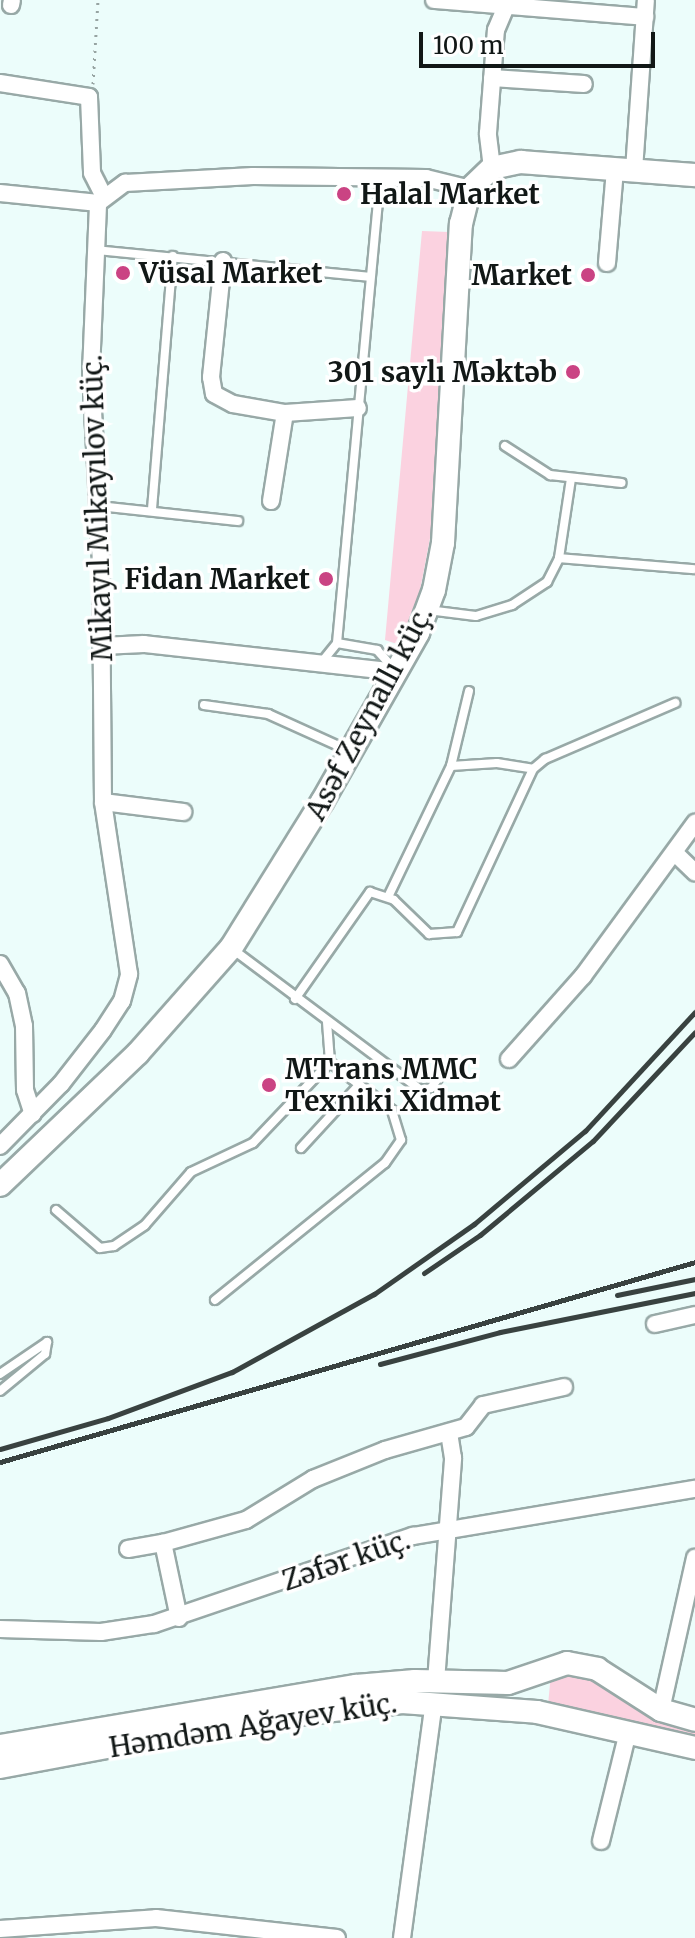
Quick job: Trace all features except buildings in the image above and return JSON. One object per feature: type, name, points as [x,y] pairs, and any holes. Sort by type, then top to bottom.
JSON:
[{"type":"street","points":[[434,0],[646,9],[624,170],[607,263]]},
{"type":"street","points":[[492,168],[488,151],[492,78],[506,3]]},
{"type":"street","points":[[492,78],[584,84]]},
{"type":"street","points":[[0,83],[89,97],[92,173],[101,199]]},
{"type":"street","points":[[0,193],[101,199],[139,181],[380,177],[436,179],[470,189],[492,168],[521,162],[695,175]]},
{"type":"street","name":"Asəf Zeynallı küç.","points":[[0,1185],[138,1053],[231,948],[351,752],[428,609],[443,543],[461,224],[470,189]]},
{"type":"street","name":"Mikayıl Mikayılov küç.","points":[[0,1146],[33,1114],[103,1030],[127,988],[127,957],[103,802],[102,646],[91,372],[95,250],[101,199]]},
{"type":"street","points":[[223,261],[210,387],[219,399],[285,413],[358,408]]},
{"type":"street","points":[[271,501],[285,413]]},
{"type":"street","points":[[102,646],[144,644],[396,672]]},
{"type":"street","points":[[103,802],[183,812]]},
{"type":"street","points":[[509,1059],[583,976],[695,823]]},
{"type":"street","points":[[675,853],[695,872]]},
{"type":"street","points":[[0,964],[17,993],[25,1090],[33,1114]]},
{"type":"street","points":[[655,1324],[695,1315]]},
{"type":"street","points":[[128,1549],[163,1543],[246,1520],[313,1479],[385,1450],[466,1427],[483,1405],[564,1387]]},
{"type":"street","points":[[402,1938],[435,1691],[453,1458],[449,1432]]},
{"type":"street","name":"Zəfər küç.","points":[[0,1629],[101,1632],[179,1618],[375,1547],[446,1530],[695,1489]]},
{"type":"street","points":[[163,1543],[179,1618]]},
{"type":"street","points":[[661,1710],[695,1558]]},
{"type":"street","points":[[0,1746],[356,1686],[435,1691],[508,1683],[547,1666],[576,1664],[597,1669],[661,1710],[695,1720]]},
{"type":"street","name":"Həmdəm Ağayev küç.","points":[[0,1767],[256,1719],[435,1691],[695,1748]]},
{"type":"street","points":[[601,1841],[628,1732]]},
{"type":"street","points":[[0,1929],[156,1918],[337,1938]]},
{"type":"lane","points":[[321,663],[337,643],[380,177]]},
{"type":"lane","points":[[95,250],[370,277]]},
{"type":"lane","points":[[152,509],[173,256]]},
{"type":"lane","points":[[505,446],[550,475],[622,483]]},
{"type":"lane","points":[[428,609],[476,616],[512,605],[547,582],[559,558],[571,479]]},
{"type":"lane","points":[[98,506],[152,509],[238,521]]},
{"type":"lane","points":[[559,558],[694,569]]},
{"type":"lane","points":[[337,643],[377,650],[396,672]]},
{"type":"lane","points":[[388,897],[451,766],[469,691]]},
{"type":"lane","points":[[295,999],[361,899],[370,892],[388,897],[429,934],[457,932],[533,769],[545,759],[675,703]]},
{"type":"lane","points":[[204,705],[268,714],[351,752]]},
{"type":"lane","points":[[451,766],[497,763],[533,769]]},
{"type":"lane","points":[[231,948],[295,999],[421,1090],[431,1088],[447,1066]]},
{"type":"lane","points":[[215,1300],[395,1150],[401,1140],[398,1120],[330,1062],[325,1043],[327,1022]]},
{"type":"lane","points":[[56,1210],[100,1248],[114,1246],[145,1225],[191,1172],[253,1143],[330,1062]]},
{"type":"lane","points":[[301,1148],[359,1085]]},
{"type":"lane","points":[[0,1374],[47,1342],[45,1354],[0,1391]]},
{"type":"path","points":[[89,97],[98,0]]},
{"type":"shaded area","points":[[422,231],[449,232],[432,528],[418,601],[400,645],[385,640]]},
{"type":"shaded area","points":[[551,1673],[591,1675],[695,1729],[695,1740],[548,1705]]},
{"type":"railway","points":[[0,1449],[108,1418],[232,1372],[374,1294],[474,1224],[585,1131],[695,1012]]},
{"type":"railway","points":[[424,1273],[480,1235],[593,1141],[695,1032]]},
{"type":"railway","points":[[0,1462],[695,1262]]},
{"type":"railway","points":[[617,1295],[695,1279]]},
{"type":"railway","points":[[380,1364],[500,1332],[695,1293]]},
{"type":"place","name":"Halal Market","points":[[344,194]]},
{"type":"place","name":"Vüsal Market","points":[[123,273]]},
{"type":"place","name":"Market","points":[[588,275]]},
{"type":"place","name":"301 saylı Məktəb","points":[[573,372]]},
{"type":"place","name":"Fidan Market","points":[[326,579]]},
{"type":"place","name":"MTrans MMC Texniki Xidmət","points":[[269,1085]]}]
